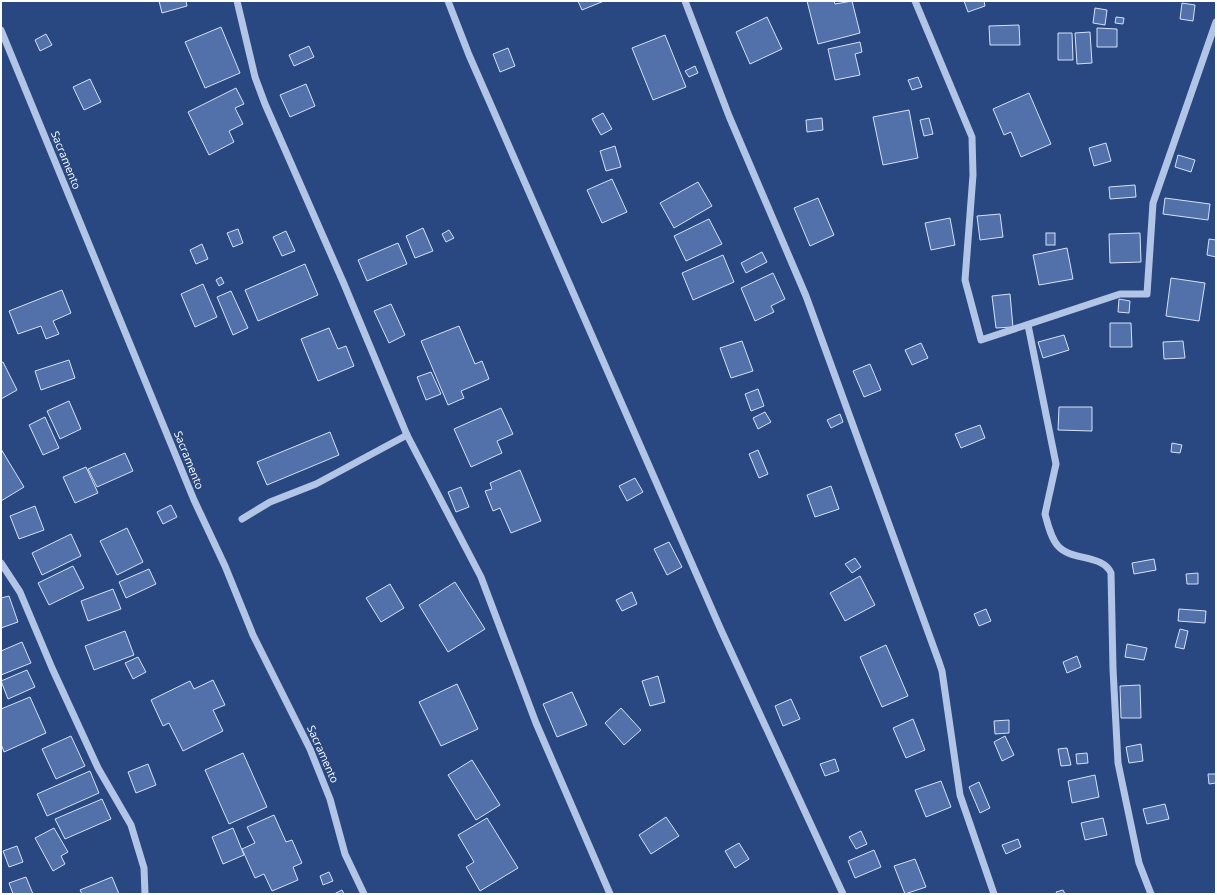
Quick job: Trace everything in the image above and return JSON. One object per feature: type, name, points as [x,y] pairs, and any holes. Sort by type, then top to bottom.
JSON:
[{"type":"street","points":[[237,1],[255,77],[265,104],[344,284],[406,435],[481,577],[536,723],[610,894]]},
{"type":"street","points":[[448,1],[469,55],[718,622],[844,894]]},
{"type":"street","points":[[685,1],[729,116],[806,296],[939,662],[942,672],[960,795],[994,894]]},
{"type":"street","points":[[915,1],[972,137],[973,175],[965,280],[981,340],[1120,294],[1146,294],[1153,203],[1216,22]]},
{"type":"street","name":"Sacramento","points":[[1,30],[194,500],[225,566],[253,635],[319,770],[330,799],[345,854],[364,894]]},
{"type":"street","points":[[1028,324],[1056,464],[1056,472],[1045,514],[1054,541],[1059,548],[1079,557],[1105,564],[1111,573],[1113,669],[1118,762],[1139,863],[1151,894]]},
{"type":"street","points":[[242,519],[270,502],[316,484],[406,435]]},
{"type":"street","points":[[1,563],[20,592],[52,668],[96,762],[131,825],[144,868],[145,894]]},
{"type":"building","points":[[159,1],[186,1],[187,6],[162,13]]},
{"type":"building","points":[[578,1],[604,1],[582,10]]},
{"type":"building","points":[[807,1],[834,1],[835,4],[852,1],[860,33],[818,44]]},
{"type":"building","points":[[964,1],[984,1],[985,6],[968,12]]},
{"type":"building","points":[[1182,3],[1195,5],[1193,21],[1180,19]]},
{"type":"building","points":[[1095,8],[1107,10],[1105,25],[1093,23]]},
{"type":"building","points":[[767,17],[782,49],[750,64],[736,32]]},
{"type":"building","points":[[1116,17],[1124,18],[1123,24],[1115,23]]},
{"type":"building","points":[[1019,25],[1020,45],[990,45],[989,26]]},
{"type":"building","points":[[221,27],[240,73],[205,88],[185,42]]},
{"type":"building","points":[[1097,28],[1117,29],[1117,47],[1097,47]]},
{"type":"building","points":[[1090,32],[1092,63],[1077,64],[1075,33]]},
{"type":"building","points":[[1058,33],[1072,33],[1073,60],[1058,60]]},
{"type":"building","points":[[46,34],[52,45],[40,51],[35,40]]},
{"type":"building","points":[[665,35],[686,87],[653,100],[632,48]]},
{"type":"building","points":[[860,42],[862,52],[855,54],[860,75],[835,80],[828,49]]},
{"type":"building","points":[[309,46],[314,57],[294,66],[289,55]]},
{"type":"building","points":[[508,48],[515,66],[500,72],[493,54]]},
{"type":"building","points":[[695,66],[698,73],[689,77],[685,71]]},
{"type":"building","points":[[918,77],[922,87],[912,90],[908,80]]},
{"type":"building","points":[[90,79],[101,102],[84,110],[73,87]]},
{"type":"building","points":[[306,84],[315,106],[290,117],[280,95]]},
{"type":"building","points":[[236,88],[244,104],[235,108],[243,124],[229,131],[234,142],[209,155],[188,112]]},
{"type":"building","points":[[1029,93],[1051,144],[1021,157],[1011,132],[1004,135],[993,109]]},
{"type":"building","points":[[909,110],[918,158],[883,165],[873,117]]},
{"type":"building","points":[[603,113],[612,129],[601,135],[592,119]]},
{"type":"building","points":[[822,118],[823,130],[807,132],[806,120]]},
{"type":"building","points":[[929,118],[933,134],[924,136],[920,120]]},
{"type":"building","points":[[1106,143],[1111,161],[1094,166],[1089,148]]},
{"type":"building","points":[[615,146],[621,167],[606,171],[600,151]]},
{"type":"building","points":[[1178,155],[1195,160],[1191,172],[1175,167]]},
{"type":"building","points":[[612,179],[627,212],[602,223],[587,190]]},
{"type":"building","points":[[698,182],[712,206],[674,228],[660,203]]},
{"type":"building","points":[[1135,185],[1136,197],[1110,199],[1109,187]]},
{"type":"building","points":[[818,198],[834,235],[810,246],[794,208]]},
{"type":"building","points":[[1165,198],[1210,204],[1208,220],[1163,214]]},
{"type":"building","points":[[1000,214],[1003,237],[980,240],[977,216]]},
{"type":"building","points":[[950,218],[955,245],[931,250],[925,223]]},
{"type":"building","points":[[709,219],[722,244],[686,261],[674,236]]},
{"type":"building","points":[[423,228],[433,251],[415,258],[406,236]]},
{"type":"building","points":[[238,229],[243,243],[233,247],[227,233]]},
{"type":"building","points":[[449,230],[454,238],[446,242],[442,234]]},
{"type":"building","points":[[286,231],[295,251],[282,256],[273,237]]},
{"type":"building","points":[[1046,233],[1055,233],[1055,245],[1046,245]]},
{"type":"building","points":[[1140,233],[1141,262],[1110,263],[1109,234]]},
{"type":"building","points":[[1209,239],[1216,240],[1216,257],[1207,255]]},
{"type":"building","points":[[398,243],[407,264],[367,281],[358,260]]},
{"type":"building","points":[[202,244],[208,259],[196,264],[190,250]]},
{"type":"building","points":[[1067,248],[1073,279],[1039,285],[1033,255]]},
{"type":"building","points":[[762,252],[767,262],[746,273],[741,263]]},
{"type":"building","points":[[723,255],[734,282],[693,300],[682,273]]},
{"type":"building","points":[[305,264],[318,295],[258,321],[245,290]]},
{"type":"building","points":[[773,273],[785,299],[771,306],[774,312],[755,321],[741,288]]},
{"type":"building","points":[[221,277],[224,283],[219,286],[216,280]]},
{"type":"building","points":[[1171,278],[1205,283],[1199,321],[1166,316]]},
{"type":"building","points":[[203,284],[217,317],[195,327],[181,294]]},
{"type":"building","points":[[62,290],[71,313],[53,321],[59,334],[46,339],[41,326],[18,334],[9,311]]},
{"type":"building","points":[[231,291],[248,328],[233,335],[217,297]]},
{"type":"building","points":[[1010,294],[1013,327],[996,328],[992,296]]},
{"type":"building","points":[[1119,299],[1130,301],[1129,313],[1118,312]]},
{"type":"building","points":[[391,304],[405,335],[389,343],[374,311]]},
{"type":"building","points":[[1110,323],[1131,323],[1132,347],[1110,347]]},
{"type":"building","points":[[459,326],[475,364],[482,361],[489,379],[461,391],[464,398],[448,405],[421,341]]},
{"type":"building","points":[[329,328],[338,349],[346,346],[354,366],[318,381],[301,339]]},
{"type":"building","points":[[1064,335],[1069,350],[1043,358],[1038,342]]},
{"type":"building","points":[[742,341],[753,371],[731,378],[720,348]]},
{"type":"building","points":[[1183,341],[1185,358],[1164,359],[1163,342]]},
{"type":"building","points":[[921,343],[928,358],[912,365],[905,350]]},
{"type":"building","points":[[69,360],[75,378],[41,390],[35,371]]},
{"type":"building","points":[[3,362],[17,390],[1,399],[1,363]]},
{"type":"building","points":[[870,364],[881,390],[864,397],[853,371]]},
{"type":"building","points":[[431,372],[441,394],[426,400],[417,377]]},
{"type":"building","points":[[758,389],[764,406],[751,411],[745,394]]},
{"type":"building","points":[[69,401],[81,429],[60,439],[47,411]]},
{"type":"building","points":[[1059,407],[1092,407],[1092,431],[1058,430]]},
{"type":"building","points":[[501,408],[513,434],[497,441],[502,453],[471,467],[454,429]]},
{"type":"building","points":[[765,412],[771,422],[758,429],[753,418]]},
{"type":"building","points":[[840,414],[843,422],[831,428],[827,420]]},
{"type":"building","points":[[45,417],[59,448],[43,455],[29,425]]},
{"type":"building","points":[[980,425],[985,438],[961,448],[955,434]]},
{"type":"building","points":[[330,432],[339,455],[267,485],[257,462]]},
{"type":"building","points":[[1172,443],[1182,445],[1180,453],[1171,452]]},
{"type":"building","points":[[1,449],[24,487],[1,501]]},
{"type":"building","points":[[758,450],[768,474],[759,478],[749,454]]},
{"type":"building","points":[[125,453],[133,471],[97,487],[88,469]]},
{"type":"building","points":[[86,467],[98,493],[75,503],[63,477]]},
{"type":"building","points":[[520,470],[541,521],[511,533],[500,508],[493,511],[485,491],[492,489],[490,483]]},
{"type":"building","points":[[635,478],[643,492],[627,501],[619,486]]},
{"type":"building","points":[[831,486],[839,509],[815,517],[807,495]]},
{"type":"building","points":[[461,487],[469,507],[456,512],[448,492]]},
{"type":"building","points":[[171,505],[177,517],[163,524],[157,512]]},
{"type":"building","points":[[35,506],[44,530],[19,539],[10,516]]},
{"type":"building","points":[[127,528],[143,562],[117,575],[100,541]]},
{"type":"building","points":[[71,534],[81,556],[42,575],[32,553]]},
{"type":"building","points":[[669,542],[682,567],[667,575],[654,549]]},
{"type":"building","points":[[855,558],[861,567],[852,573],[845,564]]},
{"type":"building","points":[[1154,559],[1156,570],[1134,574],[1132,563]]},
{"type":"building","points":[[73,566],[84,588],[49,605],[38,583]]},
{"type":"building","points":[[149,569],[156,584],[126,598],[119,582]]},
{"type":"building","points":[[1198,573],[1198,584],[1187,584],[1186,574]]},
{"type":"building","points":[[860,576],[875,605],[845,621],[830,593]]},
{"type":"building","points":[[455,582],[485,629],[448,652],[419,605]]},
{"type":"building","points":[[390,584],[404,608],[381,622],[366,598]]},
{"type":"building","points":[[113,589],[121,609],[88,621],[81,601]]},
{"type":"building","points":[[632,592],[637,604],[622,611],[616,600]]},
{"type":"building","points":[[9,596],[18,622],[1,628],[1,598]]},
{"type":"building","points":[[986,609],[991,621],[979,626],[974,614]]},
{"type":"building","points":[[1179,609],[1206,611],[1205,623],[1178,621]]},
{"type":"building","points":[[1180,629],[1188,631],[1184,649],[1175,647]]},
{"type":"building","points":[[125,631],[134,655],[94,670],[85,646]]},
{"type":"building","points":[[22,642],[31,663],[1,675],[1,651]]},
{"type":"building","points":[[1127,644],[1147,648],[1144,660],[1125,657]]},
{"type":"building","points":[[886,645],[908,696],[882,707],[860,657]]},
{"type":"building","points":[[1077,656],[1081,667],[1067,673],[1063,662]]},
{"type":"building","points":[[138,657],[146,672],[133,679],[125,663]]},
{"type":"building","points":[[27,670],[35,687],[8,699],[1,681]]},
{"type":"building","points":[[658,676],[665,702],[650,706],[642,681]]},
{"type":"building","points":[[213,680],[225,705],[213,710],[223,731],[183,751],[169,723],[163,726],[151,700],[190,681],[194,689]]},
{"type":"building","points":[[457,684],[478,729],[441,746],[419,702]]},
{"type":"building","points":[[1140,685],[1141,718],[1121,718],[1120,686]]},
{"type":"building","points":[[572,692],[587,725],[557,737],[543,704]]},
{"type":"building","points":[[30,697],[46,733],[4,752],[1,744],[1,709]]},
{"type":"building","points":[[791,699],[800,719],[783,726],[775,706]]},
{"type":"building","points":[[621,708],[641,730],[624,745],[605,723]]},
{"type":"building","points":[[913,719],[925,750],[906,758],[893,728]]},
{"type":"building","points":[[1009,720],[1009,733],[995,734],[994,721]]},
{"type":"building","points":[[71,736],[85,766],[56,779],[42,749]]},
{"type":"building","points":[[1005,736],[1014,755],[1002,761],[994,742]]},
{"type":"building","points":[[1141,744],[1143,761],[1129,763],[1126,747]]},
{"type":"building","points":[[1067,748],[1071,765],[1061,766],[1058,749]]},
{"type":"building","points":[[243,753],[267,807],[229,824],[205,770]]},
{"type":"building","points":[[1087,753],[1088,763],[1077,764],[1076,754]]},
{"type":"building","points":[[835,759],[839,771],[825,776],[820,764]]},
{"type":"building","points":[[472,760],[500,805],[476,820],[448,775]]},
{"type":"building","points":[[148,764],[156,785],[136,793],[128,772]]},
{"type":"building","points":[[90,771],[99,793],[47,816],[37,794]]},
{"type":"building","points":[[1208,774],[1216,774],[1216,783],[1209,784]]},
{"type":"building","points":[[1095,775],[1099,797],[1072,803],[1068,781]]},
{"type":"building","points":[[941,781],[951,807],[926,817],[915,790]]},
{"type":"building","points":[[979,782],[990,808],[980,813],[969,787]]},
{"type":"building","points":[[102,799],[111,819],[65,839],[55,819]]},
{"type":"building","points":[[1165,804],[1169,819],[1147,824],[1143,809]]},
{"type":"building","points":[[274,815],[286,842],[292,840],[302,863],[293,867],[298,880],[272,891],[264,874],[255,878],[242,849],[255,843],[247,827]]},
{"type":"building","points":[[666,817],[679,836],[651,854],[639,835]]},
{"type":"building","points":[[487,818],[518,868],[480,891],[466,867],[474,862],[458,835]]},
{"type":"building","points":[[1103,818],[1107,835],[1085,840],[1081,823]]},
{"type":"building","points":[[54,828],[68,852],[61,856],[65,864],[53,871],[35,838]]},
{"type":"building","points":[[233,828],[244,855],[223,864],[212,837]]},
{"type":"building","points":[[861,831],[867,844],[856,849],[849,837]]},
{"type":"building","points":[[1018,839],[1021,847],[1006,854],[1002,845]]},
{"type":"building","points":[[739,843],[749,859],[735,868],[725,851]]},
{"type":"building","points":[[17,846],[23,862],[9,867],[3,851]]},
{"type":"building","points":[[874,850],[881,867],[855,878],[848,861]]},
{"type":"building","points":[[915,859],[926,887],[905,894],[894,866]]},
{"type":"building","points":[[329,872],[333,881],[323,885],[320,876]]},
{"type":"building","points":[[26,877],[33,894],[13,894],[9,883]]},
{"type":"building","points":[[112,877],[119,894],[82,894],[80,890]]},
{"type":"building","points":[[342,890],[344,894],[334,894]]},
{"type":"building","points":[[1063,890],[1065,894],[1057,894],[1056,892]]}]
